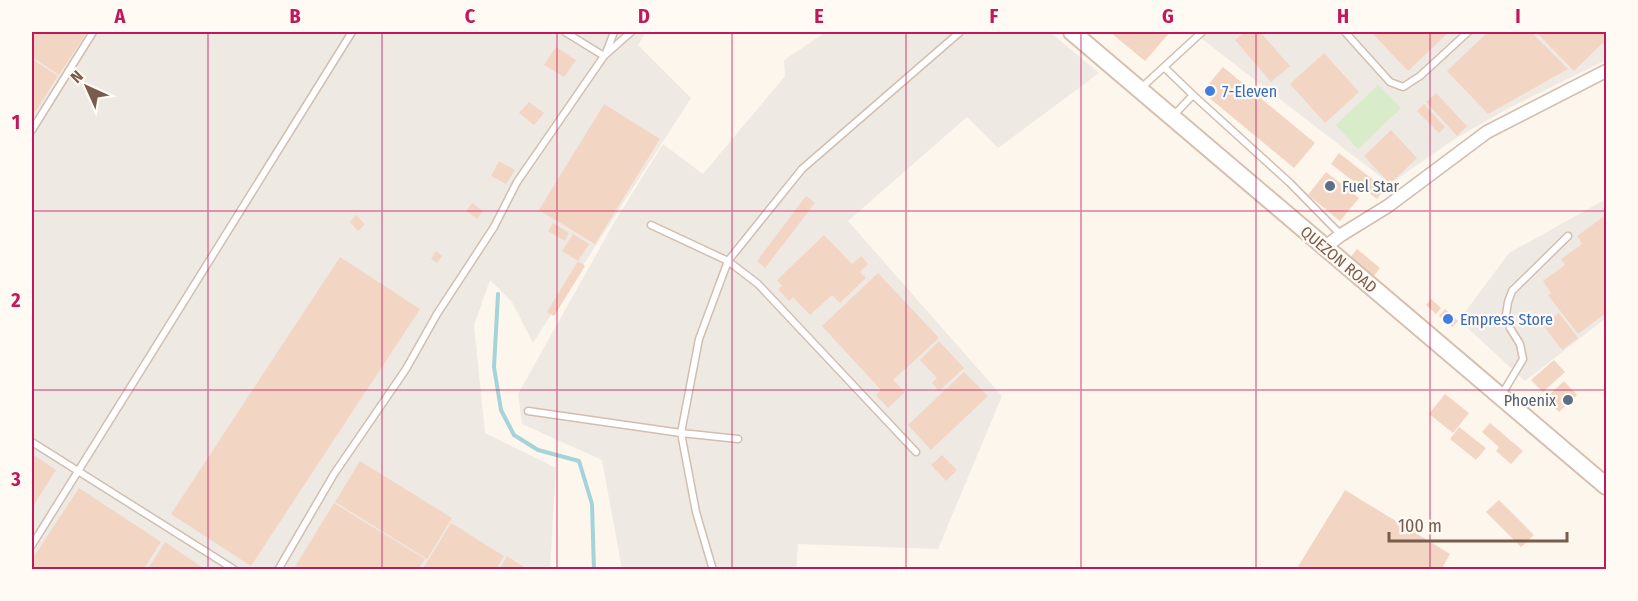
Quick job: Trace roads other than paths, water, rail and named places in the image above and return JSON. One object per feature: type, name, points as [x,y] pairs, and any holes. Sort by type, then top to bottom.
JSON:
[{"type":"main road","name":"QUEZON ROAD","points":[[1072,32],[1606,486]]},
{"type":"street","points":[[1325,247],[1388,206],[1479,137],[1606,71]]},
{"type":"lane","points":[[32,130],[93,32]]},
{"type":"lane","points":[[32,545],[352,32]]},
{"type":"lane","points":[[565,32],[604,56]]},
{"type":"lane","points":[[278,570],[334,474],[406,369],[437,315],[494,227],[518,182],[604,56],[614,32]]},
{"type":"lane","points":[[604,56],[631,32]]},
{"type":"lane","points":[[712,570],[696,512],[681,433],[699,339],[728,261],[802,169],[960,32]]},
{"type":"lane","points":[[1139,90],[1202,32]]},
{"type":"lane","points":[[1345,32],[1390,82],[1403,87],[1420,76],[1467,32]]},
{"type":"lane","points":[[1164,67],[1290,183],[1341,235]]},
{"type":"lane","points":[[1172,118],[1193,95]]},
{"type":"lane","points":[[651,225],[728,261],[758,284],[916,452]]},
{"type":"lane","points":[[1500,397],[1523,359],[1520,344],[1510,328],[1506,315],[1512,291],[1568,236]]},
{"type":"lane","points":[[528,411],[738,440]]},
{"type":"lane","points":[[32,442],[235,570]]},
{"type":"waterway","points":[[498,294],[494,367],[501,410],[514,435],[538,450],[579,461],[592,504],[594,570]]},
{"type":"place","name":"7-Eleven","points":[[1210,91]]},
{"type":"place","name":"Fuel Star","points":[[1330,186]]},
{"type":"place","name":"Empress Store","points":[[1448,319]]},
{"type":"place","name":"Phoenix","points":[[1568,400]]}]
